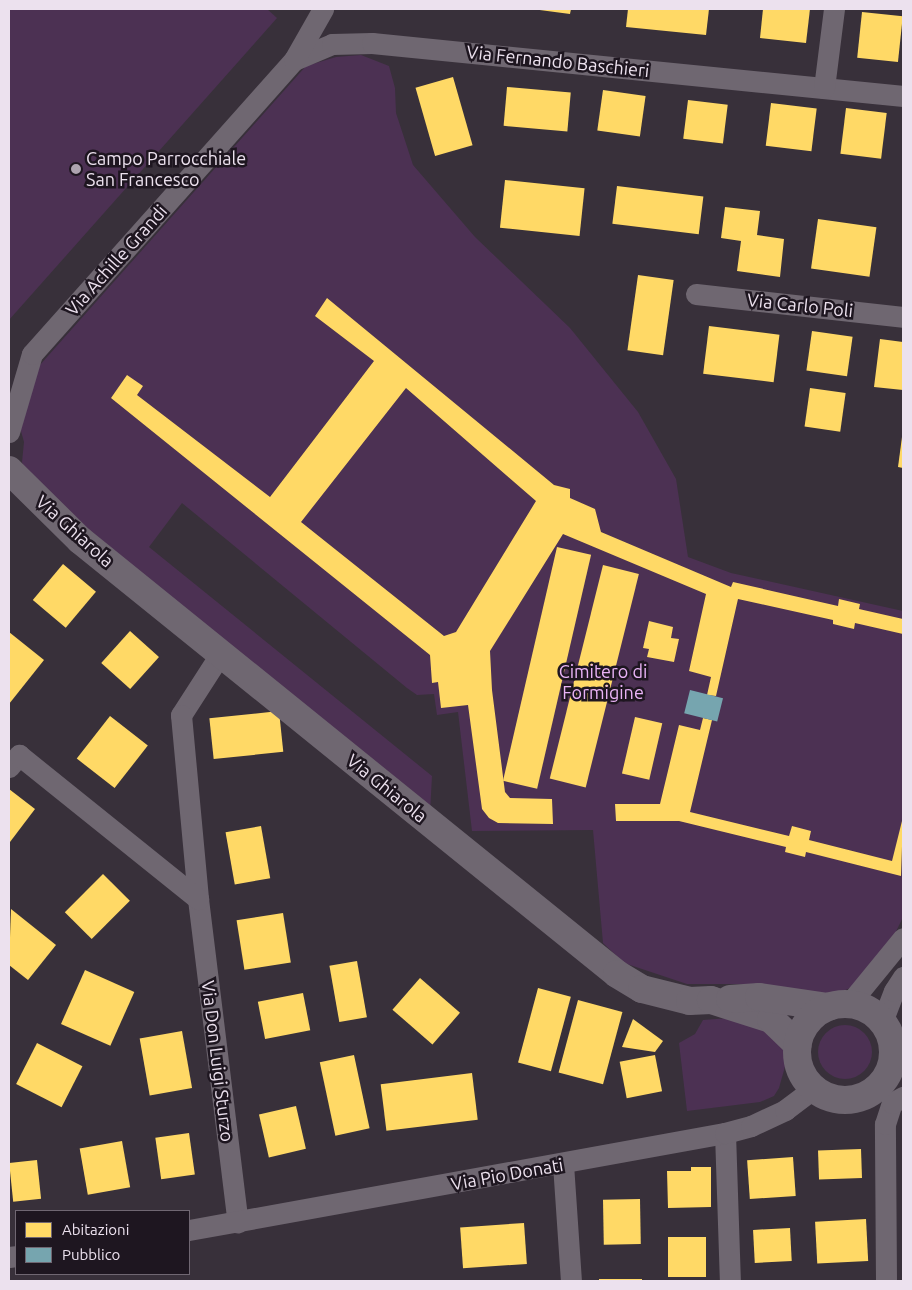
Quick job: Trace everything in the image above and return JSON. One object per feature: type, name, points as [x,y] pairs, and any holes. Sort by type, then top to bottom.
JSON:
[{"type":"street","name":"Via Achille Grandi","points":[[9,432],[32,354],[294,60],[322,9]]},
{"type":"street","points":[[824,88],[834,9]]},
{"type":"street","name":"Via Fernando Baschieri","points":[[294,60],[332,44],[372,43],[903,96]]},
{"type":"street","name":"Via Carlo Poli","points":[[696,294],[903,316]]},
{"type":"street","points":[[9,377],[32,354]]},
{"type":"street","name":"Via Ghiarola","points":[[9,470],[80,540],[617,974],[642,989],[670,997],[711,1000],[771,1019],[798,1045]]},
{"type":"street","name":"Via Don Luigi Sturzo","points":[[221,653],[181,715],[198,899],[238,1223]]},
{"type":"street","points":[[9,767],[18,755],[198,899]]},
{"type":"street","points":[[903,938],[839,1006],[810,1020],[798,1045],[801,1071],[814,1088],[831,1098],[850,1100],[890,1089],[894,991],[903,977]]},
{"type":"street","points":[[711,1000],[759,997],[862,1007],[893,1038]]},
{"type":"street","name":"Via Pio Donati","points":[[190,1230],[238,1223],[563,1164],[725,1132],[751,1126],[786,1110],[814,1088]]},
{"type":"street","points":[[886,1281],[885,1124],[892,1103],[903,1097]]},
{"type":"street","points":[[725,1132],[730,1281]]},
{"type":"street","points":[[563,1164],[571,1281]]},
{"type":"green space","name":"Campo Parrocchiale San Francesco","points":[[9,9],[267,9],[277,18],[9,320]]},
{"type":"green space","name":"Cimitero di Formigine","points":[[361,55],[389,66],[395,88],[396,113],[413,165],[475,237],[570,328],[638,412],[676,479],[688,557],[731,573],[903,611],[903,917],[891,942],[850,988],[834,995],[811,995],[759,984],[687,984],[624,963],[603,943],[593,830],[472,831],[458,712],[437,715],[434,694],[417,695],[407,688],[182,503],[149,547],[432,776],[430,813],[28,479],[22,462],[24,442],[17,417],[23,384],[306,66],[336,57]]},
{"type":"green space","points":[[743,1017],[759,1022],[782,1043],[786,1063],[779,1088],[774,1096],[760,1102],[687,1111],[679,1043],[695,1034],[703,1020]]},
{"type":"green space","points":[[845,1025],[855,1027],[864,1033],[870,1042],[872,1052],[870,1062],[864,1071],[855,1077],[845,1079],[835,1077],[826,1071],[820,1062],[818,1052],[820,1042],[826,1033],[835,1027]]},
{"type":"building: Abitazioni","points":[[532,9],[571,9],[570,14]]},
{"type":"building: Abitazioni","points":[[628,9],[709,9],[706,35],[626,27]]},
{"type":"building: Abitazioni","points":[[763,9],[810,9],[806,43],[760,38]]},
{"type":"building: Abitazioni","points":[[862,12],[903,16],[898,62],[857,58]]},
{"type":"building: Abitazioni","points":[[453,77],[473,145],[435,156],[416,88]]},
{"type":"building: Abitazioni","points":[[507,87],[571,93],[567,131],[504,126]]},
{"type":"building: Abitazioni","points":[[603,90],[646,96],[640,137],[597,131]]},
{"type":"building: Abitazioni","points":[[688,100],[728,105],[723,144],[683,139]]},
{"type":"building: Abitazioni","points":[[771,103],[817,109],[811,151],[766,146]]},
{"type":"building: Abitazioni","points":[[846,108],[887,113],[881,159],[840,154]]},
{"type":"building: Abitazioni","points":[[505,180],[585,188],[580,236],[500,228]]},
{"type":"building: Abitazioni","points":[[617,186],[703,197],[699,234],[612,224]]},
{"type":"building: Abitazioni","points":[[725,207],[760,211],[757,235],[784,239],[780,277],[737,271],[741,241],[721,238]]},
{"type":"building: Abitazioni","points":[[818,219],[876,227],[869,277],[811,269]]},
{"type":"building: Abitazioni","points":[[638,275],[674,280],[663,355],[627,350]]},
{"type":"building: Abitazioni","points":[[327,298],[554,485],[570,489],[570,498],[595,509],[601,532],[731,587],[733,582],[838,606],[839,599],[860,604],[859,609],[903,619],[903,634],[855,623],[854,629],[833,624],[833,620],[738,599],[716,696],[707,695],[711,677],[689,671],[706,594],[563,534],[490,651],[492,690],[505,792],[510,798],[552,799],[553,824],[498,823],[489,818],[482,809],[468,705],[441,708],[438,682],[432,683],[430,655],[111,398],[127,375],[143,386],[137,395],[270,497],[374,361],[315,316]],"holes":[[[406,388],[536,501],[456,632],[444,636],[301,522]]]},
{"type":"building: Abitazioni","points":[[709,326],[779,335],[774,382],[703,374]]},
{"type":"building: Abitazioni","points":[[812,331],[853,337],[847,376],[806,371]]},
{"type":"building: Abitazioni","points":[[880,339],[903,342],[903,390],[874,387]]},
{"type":"building: Abitazioni","points":[[810,388],[846,393],[840,432],[805,427]]},
{"type":"building: Abitazioni","points":[[903,437],[903,468],[898,467]]},
{"type":"building: Abitazioni","points":[[557,547],[591,555],[537,789],[503,781]]},
{"type":"building: Abitazioni","points":[[63,564],[96,592],[66,628],[33,600]]},
{"type":"building: Abitazioni","points":[[603,565],[639,574],[586,787],[550,778]]},
{"type":"building: Abitazioni","points":[[649,621],[673,627],[671,638],[679,639],[674,662],[647,657],[649,649],[643,648]]},
{"type":"building: Abitazioni","points":[[130,631],[159,657],[130,689],[101,663]]},
{"type":"building: Abitazioni","points":[[9,632],[44,660],[9,704]]},
{"type":"building: Abitazioni","points":[[279,711],[283,752],[214,759],[209,718]]},
{"type":"building: Abitazioni","points":[[110,716],[148,746],[115,788],[77,759]]},
{"type":"building: Abitazioni","points":[[635,717],[662,723],[649,780],[622,774]]},
{"type":"building: Abitazioni","points":[[703,718],[712,720],[690,812],[789,836],[792,826],[811,831],[809,840],[892,861],[903,817],[901,876],[806,852],[805,857],[785,852],[786,847],[679,821],[616,821],[615,804],[660,804],[679,725],[700,730]]},
{"type":"building: Abitazioni","points":[[9,789],[35,809],[10,842],[9,840]]},
{"type":"building: Abitazioni","points":[[261,826],[270,878],[235,884],[226,832]]},
{"type":"building: Abitazioni","points":[[103,874],[130,901],[92,939],[65,912]]},
{"type":"building: Abitazioni","points":[[11,909],[56,945],[28,980],[9,965]]},
{"type":"building: Abitazioni","points":[[283,913],[291,962],[244,970],[237,920]]},
{"type":"building: Abitazioni","points":[[357,961],[367,1017],[339,1022],[329,966]]},
{"type":"building: Abitazioni","points":[[85,970],[134,992],[110,1046],[61,1024]]},
{"type":"building: Abitazioni","points":[[420,978],[460,1013],[432,1044],[392,1010]]},
{"type":"building: Abitazioni","points":[[538,988],[571,997],[551,1071],[518,1062]]},
{"type":"building: Abitazioni","points":[[303,993],[310,1030],[265,1039],[258,1002]]},
{"type":"building: Abitazioni","points":[[578,1000],[622,1012],[603,1084],[559,1072]]},
{"type":"building: Abitazioni","points":[[633,1019],[663,1041],[655,1052],[622,1047]]},
{"type":"building: Abitazioni","points":[[182,1031],[192,1088],[150,1096],[140,1038]]},
{"type":"building: Abitazioni","points":[[37,1043],[82,1066],[62,1107],[16,1084]]},
{"type":"building: Abitazioni","points":[[354,1055],[370,1128],[335,1136],[320,1062]]},
{"type":"building: Abitazioni","points":[[655,1055],[662,1091],[627,1098],[620,1062]]},
{"type":"building: Abitazioni","points":[[472,1073],[478,1120],[386,1131],[381,1084]]},
{"type":"building: Abitazioni","points":[[296,1106],[306,1149],[269,1157],[259,1115]]},
{"type":"building: Abitazioni","points":[[189,1133],[195,1175],[161,1179],[155,1138]]},
{"type":"building: Abitazioni","points":[[122,1141],[130,1187],[88,1195],[80,1148]]},
{"type":"building: Abitazioni","points":[[861,1149],[862,1178],[819,1179],[818,1151]]},
{"type":"building: Abitazioni","points":[[793,1157],[796,1196],[750,1199],[747,1160]]},
{"type":"building: Abitazioni","points":[[37,1160],[41,1199],[13,1202],[9,1163]]},
{"type":"building: Abitazioni","points":[[691,1167],[711,1167],[711,1207],[668,1208],[667,1171],[691,1171]]},
{"type":"building: Abitazioni","points":[[640,1199],[641,1244],[604,1245],[603,1200]]},
{"type":"building: Abitazioni","points":[[866,1219],[868,1261],[817,1264],[815,1222]]},
{"type":"building: Abitazioni","points":[[524,1223],[527,1264],[463,1268],[460,1227]]},
{"type":"building: Abitazioni","points":[[790,1228],[792,1261],[755,1263],[753,1230]]},
{"type":"building: Abitazioni","points":[[668,1237],[706,1237],[706,1277],[668,1277]]},
{"type":"building: Abitazioni","points":[[599,1279],[642,1279],[642,1281],[599,1281]]},
{"type":"building: Pubblico","points":[[690,690],[723,698],[717,722],[684,713]]},
{"type":"place","name":"Campo Parrocchiale San Francesco","points":[[76,169]]}]
